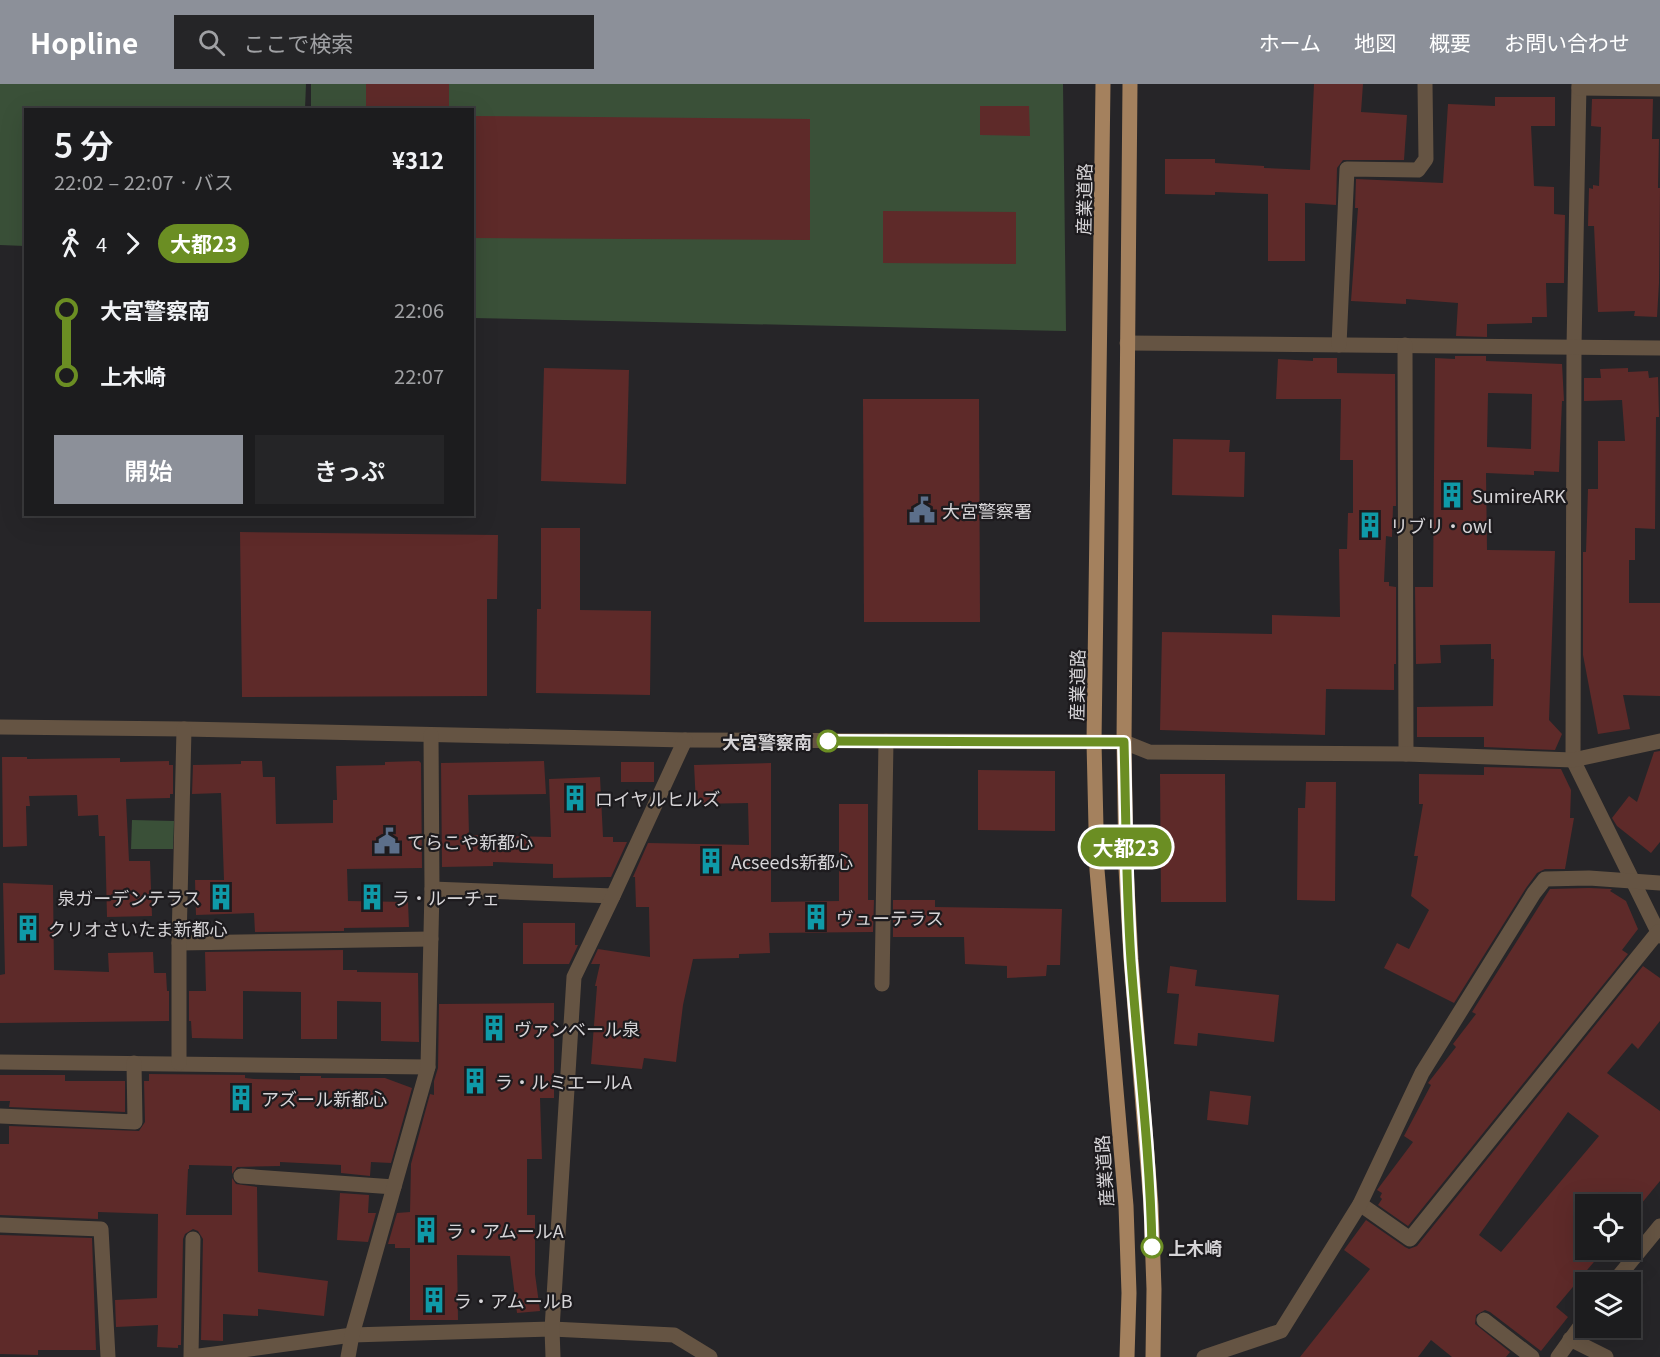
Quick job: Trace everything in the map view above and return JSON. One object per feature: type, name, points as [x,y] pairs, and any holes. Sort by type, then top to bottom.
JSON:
[{"type":"main road","name":"産業道路","points":[[1103,84],[1094,742],[1098,881],[1126,1206],[1129,1293],[1127,1357]]},
{"type":"main road","points":[[1130,84],[1124,742],[1126,868],[1151,1205],[1154,1289],[1153,1357]]},
{"type":"street","points":[[1339,345],[1347,169],[1418,170],[1426,159],[1425,84]]},
{"type":"street","points":[[1360,1204],[1410,1239],[1659,934],[1573,760],[1574,347],[1579,86],[1660,89]]},
{"type":"street","points":[[1127,343],[1660,348]]},
{"type":"street","points":[[1405,345],[1406,754]]},
{"type":"street","points":[[0,727],[685,740],[1124,742],[1149,752],[1406,754],[1573,760],[1660,741]]},
{"type":"street","points":[[179,1063],[184,729]]},
{"type":"street","points":[[348,1357],[352,1335],[428,1067],[432,889],[432,735]]},
{"type":"street","points":[[553,1357],[552,1329],[574,977],[685,740]]},
{"type":"street","points":[[882,984],[886,741]]},
{"type":"street","points":[[1204,1357],[1281,1331],[1360,1204],[1422,1073],[1545,879],[1559,877],[1660,883]]},
{"type":"street","points":[[432,889],[613,897]]},
{"type":"street","points":[[179,943],[431,939]]},
{"type":"street","points":[[0,1062],[428,1067]]},
{"type":"street","points":[[0,1116],[135,1122],[134,1063]]},
{"type":"street","points":[[242,1176],[394,1187]]},
{"type":"street","points":[[0,1225],[101,1229],[108,1357]]},
{"type":"street","points":[[1622,1272],[1660,1226]]},
{"type":"street","points":[[193,1239],[192,1357],[227,1355],[352,1335],[552,1329],[674,1335],[710,1357]]},
{"type":"street","points":[[1484,1320],[1532,1357]]},
{"type":"street","points":[[1558,1357],[1575,1333]]},
{"type":"street","points":[[1570,1340],[1606,1357]]},
{"type":"green space","points":[[0,84],[306,84],[305,108],[24,108],[24,246],[0,245]]},
{"type":"green space","points":[[311,84],[1063,84],[1066,331],[474,318],[474,108],[311,108]]},
{"type":"green space","points":[[132,820],[174,821],[173,849],[131,849]]},
{"type":"building","points":[[366,84],[449,84],[449,108],[366,108]]},
{"type":"building","points":[[1314,84],[1363,84],[1361,112],[1407,115],[1404,160],[1343,160],[1337,168],[1336,205],[1305,203],[1305,261],[1268,261],[1268,194],[1215,192],[1215,195],[1165,194],[1165,159],[1215,159],[1215,163],[1310,170]]},
{"type":"building","points":[[1495,97],[1555,97],[1555,126],[1531,126],[1534,186],[1554,187],[1554,214],[1565,215],[1564,283],[1546,283],[1547,317],[1532,317],[1532,323],[1487,324],[1487,337],[1456,336],[1458,303],[1406,299],[1406,304],[1351,301],[1358,208],[1355,208],[1356,179],[1443,183],[1448,104],[1495,106]]},
{"type":"building","points":[[1592,99],[1653,99],[1652,139],[1659,139],[1658,188],[1660,188],[1657,317],[1634,316],[1635,311],[1598,312],[1594,226],[1588,226],[1589,188],[1593,189],[1593,185],[1599,186],[1601,127],[1591,126]]},
{"type":"building","points":[[980,106],[1029,106],[1030,136],[980,135]]},
{"type":"building","points":[[474,116],[810,119],[810,240],[474,238]]},
{"type":"building","points":[[883,211],[1016,212],[1016,264],[883,263]]},
{"type":"building","points":[[1455,356],[1486,356],[1486,361],[1562,364],[1564,401],[1562,401],[1559,472],[1534,471],[1534,475],[1486,473],[1487,550],[1555,551],[1549,720],[1562,734],[1555,750],[1484,747],[1484,737],[1417,737],[1417,707],[1493,706],[1494,659],[1491,659],[1491,644],[1440,645],[1441,663],[1416,664],[1415,587],[1433,587],[1435,358],[1455,359]],"holes":[[[1488,393],[1532,394],[1531,449],[1487,447]]]},
{"type":"building","points":[[1313,358],[1337,358],[1337,373],[1395,374],[1396,506],[1393,506],[1392,537],[1386,536],[1384,582],[1389,582],[1389,586],[1396,587],[1394,690],[1326,689],[1325,735],[1160,730],[1162,632],[1272,634],[1272,615],[1340,617],[1339,549],[1347,549],[1348,513],[1353,513],[1353,460],[1340,460],[1341,399],[1276,399],[1278,359],[1313,361]]},
{"type":"building","points":[[544,368],[629,370],[626,484],[541,481]]},
{"type":"building","points":[[1628,368],[1628,372],[1648,371],[1649,378],[1658,377],[1655,529],[1635,528],[1635,560],[1629,560],[1629,603],[1660,603],[1660,696],[1623,695],[1630,729],[1598,734],[1583,655],[1583,552],[1586,552],[1588,489],[1598,489],[1598,441],[1625,441],[1622,400],[1584,401],[1584,378],[1601,378],[1600,369]]},
{"type":"building","name":"大宮警察署","points":[[863,399],[979,399],[980,622],[864,622]]},
{"type":"building","points":[[1173,439],[1230,440],[1229,452],[1245,452],[1244,497],[1172,495]]},
{"type":"building","points":[[541,528],[580,528],[580,610],[651,611],[650,695],[536,693],[537,609],[541,609]]},
{"type":"building","points":[[240,532],[498,535],[497,599],[487,599],[487,696],[242,697]]},
{"type":"building","points":[[1660,751],[1660,842],[1651,853],[1617,826],[1612,818],[1629,796],[1637,802],[1654,752]]},
{"type":"building","points":[[2,757],[120,758],[120,762],[169,761],[169,765],[173,765],[173,794],[170,794],[170,798],[126,799],[129,861],[150,861],[152,916],[107,917],[105,836],[99,836],[98,815],[78,816],[77,795],[29,796],[30,806],[26,806],[27,846],[3,847]]},
{"type":"building","points":[[241,761],[262,761],[263,777],[275,777],[276,824],[333,823],[333,800],[337,800],[336,766],[385,765],[385,762],[419,761],[421,763],[422,868],[347,869],[348,901],[408,902],[409,927],[344,928],[344,931],[255,932],[254,913],[196,915],[195,880],[224,880],[221,793],[192,794],[193,765],[241,764]]},
{"type":"building","points":[[544,761],[546,794],[468,795],[469,835],[551,837],[549,779],[600,777],[603,837],[613,837],[613,842],[627,842],[611,877],[553,878],[553,864],[493,862],[493,866],[442,867],[441,763]]},
{"type":"building","points":[[621,762],[654,762],[654,782],[621,782]]},
{"type":"building","points":[[771,763],[771,902],[839,901],[839,804],[868,804],[868,900],[874,900],[873,932],[769,933],[770,953],[739,954],[739,958],[693,959],[683,1005],[676,1062],[644,1058],[642,1069],[591,1064],[597,986],[595,986],[600,964],[591,964],[598,949],[650,957],[649,907],[636,907],[635,877],[633,877],[648,843],[749,845],[748,803],[696,804],[694,765]]},
{"type":"building","points":[[1484,767],[1561,769],[1571,790],[1570,818],[1574,818],[1565,869],[1545,869],[1537,873],[1454,1003],[1384,968],[1397,943],[1409,949],[1429,910],[1411,896],[1418,856],[1414,856],[1423,804],[1419,804],[1419,774],[1484,775]]},
{"type":"building","points":[[978,770],[1055,771],[1055,831],[978,830]]},
{"type":"building","points":[[1160,774],[1225,774],[1226,902],[1161,902]]},
{"type":"building","points":[[1306,782],[1336,782],[1335,901],[1297,900],[1298,808],[1305,808]]},
{"type":"building","name":"クリオさいたま新都心","points":[[3,883],[53,885],[54,970],[109,972],[108,953],[153,952],[154,973],[166,973],[167,991],[169,991],[169,1021],[0,1023],[0,975],[5,974]]},
{"type":"building","points":[[1550,889],[1612,889],[1610,891],[1626,901],[1638,929],[1622,950],[1628,954],[1408,1226],[1378,1205],[1382,1199],[1380,1197],[1382,1193],[1377,1190],[1413,1142],[1404,1136],[1431,1085],[1428,1083],[1456,1047],[1453,1044],[1476,1014],[1472,1012]]},
{"type":"building","points":[[893,900],[935,900],[935,907],[1062,909],[1060,965],[1047,965],[1046,976],[1007,978],[1007,966],[965,964],[964,937],[893,937]]},
{"type":"building","points":[[523,923],[575,923],[575,945],[578,945],[569,964],[523,964]]},
{"type":"building","points":[[343,950],[343,970],[418,973],[419,1042],[381,1041],[381,1002],[337,1001],[337,1039],[301,1039],[301,992],[243,991],[243,1039],[192,1038],[191,1021],[189,1021],[189,991],[206,991],[205,952]]},
{"type":"building","points":[[1170,966],[1197,970],[1195,986],[1279,995],[1274,1042],[1198,1033],[1197,1046],[1174,1044],[1179,994],[1167,993]]},
{"type":"building","points":[[1643,966],[1660,978],[1660,1021],[1638,1049],[1632,1043],[1607,1073],[1660,1111],[1660,1181],[1641,1204],[1641,1194],[1575,1194],[1575,1260],[1596,1260],[1585,1272],[1575,1272],[1575,1284],[1556,1307],[1568,1317],[1541,1351],[1485,1310],[1476,1315],[1475,1324],[1510,1352],[1506,1357],[1452,1357],[1431,1340],[1418,1357],[1300,1357],[1370,1269],[1344,1250],[1366,1220],[1409,1249],[1417,1246]],"holes":[[[1568,1112],[1599,1136],[1501,1252],[1479,1235]]]},
{"type":"building","points":[[554,1003],[554,1098],[540,1098],[542,1159],[527,1159],[527,1215],[535,1215],[535,1274],[540,1311],[517,1313],[510,1256],[457,1255],[458,1320],[410,1320],[410,1248],[395,1248],[395,1244],[388,1244],[397,1213],[410,1212],[411,1164],[430,1094],[434,1095],[434,1081],[438,1068],[439,1004]]},
{"type":"building","points":[[149,1074],[245,1075],[245,1078],[254,1079],[300,1080],[300,1076],[385,1078],[412,1088],[391,1163],[371,1162],[370,1176],[341,1173],[341,1165],[280,1162],[280,1166],[237,1167],[232,1174],[232,1166],[189,1165],[186,1215],[232,1215],[232,1178],[236,1184],[257,1187],[258,1272],[328,1281],[324,1316],[258,1309],[258,1316],[223,1314],[223,1341],[201,1340],[203,1239],[198,1231],[193,1229],[185,1234],[183,1239],[181,1345],[178,1345],[178,1348],[157,1347],[158,1325],[116,1327],[115,1300],[157,1298],[158,1214],[98,1212],[98,1219],[0,1215],[0,1144],[9,1144],[9,1126],[139,1131],[145,1122],[144,1081],[149,1081]]},
{"type":"building","points":[[0,1075],[65,1075],[65,1081],[125,1081],[125,1112],[9,1107],[10,1101],[0,1101]]},
{"type":"building","points":[[1210,1091],[1251,1096],[1248,1125],[1207,1120]]},
{"type":"building","points":[[340,1193],[369,1195],[368,1213],[376,1213],[368,1242],[337,1240]]},
{"type":"building","points":[[0,1235],[92,1238],[96,1350],[38,1350],[38,1355],[0,1354]]},
{"type":"bus line","name":"大都23","points":[[828,741],[1124,742],[1126,868],[1131,959],[1151,1205],[1152,1247]]},
{"type":"place","name":"SumireARK","points":[[1452,495]]},
{"type":"place","name":"大宮警察署","points":[[922,510]]},
{"type":"place","name":"リブリ・owl","points":[[1370,525]]},
{"type":"place","name":"大宮警察南","points":[[828,741]]},
{"type":"place","name":"ロイヤルヒルズ","points":[[575,798]]},
{"type":"place","name":"てらこや新都心","points":[[387,841]]},
{"type":"place","name":"Acseeds新都心","points":[[711,861]]},
{"type":"place","name":"泉ガーデンテラス","points":[[221,897]]},
{"type":"place","name":"ラ・ルーチェ","points":[[372,897]]},
{"type":"place","name":"ヴューテラス","points":[[816,917]]},
{"type":"place","name":"クリオさいたま新都心","points":[[28,928]]},
{"type":"place","name":"ヴァンベール泉","points":[[494,1028]]},
{"type":"place","name":"ラ・ルミエールA","points":[[475,1081]]},
{"type":"place","name":"アズール新都心","points":[[241,1098]]},
{"type":"place","name":"ラ・アムールA","points":[[426,1230]]},
{"type":"place","name":"上木崎","points":[[1152,1247]]},
{"type":"place","name":"ラ・アムールB","points":[[434,1300]]}]
